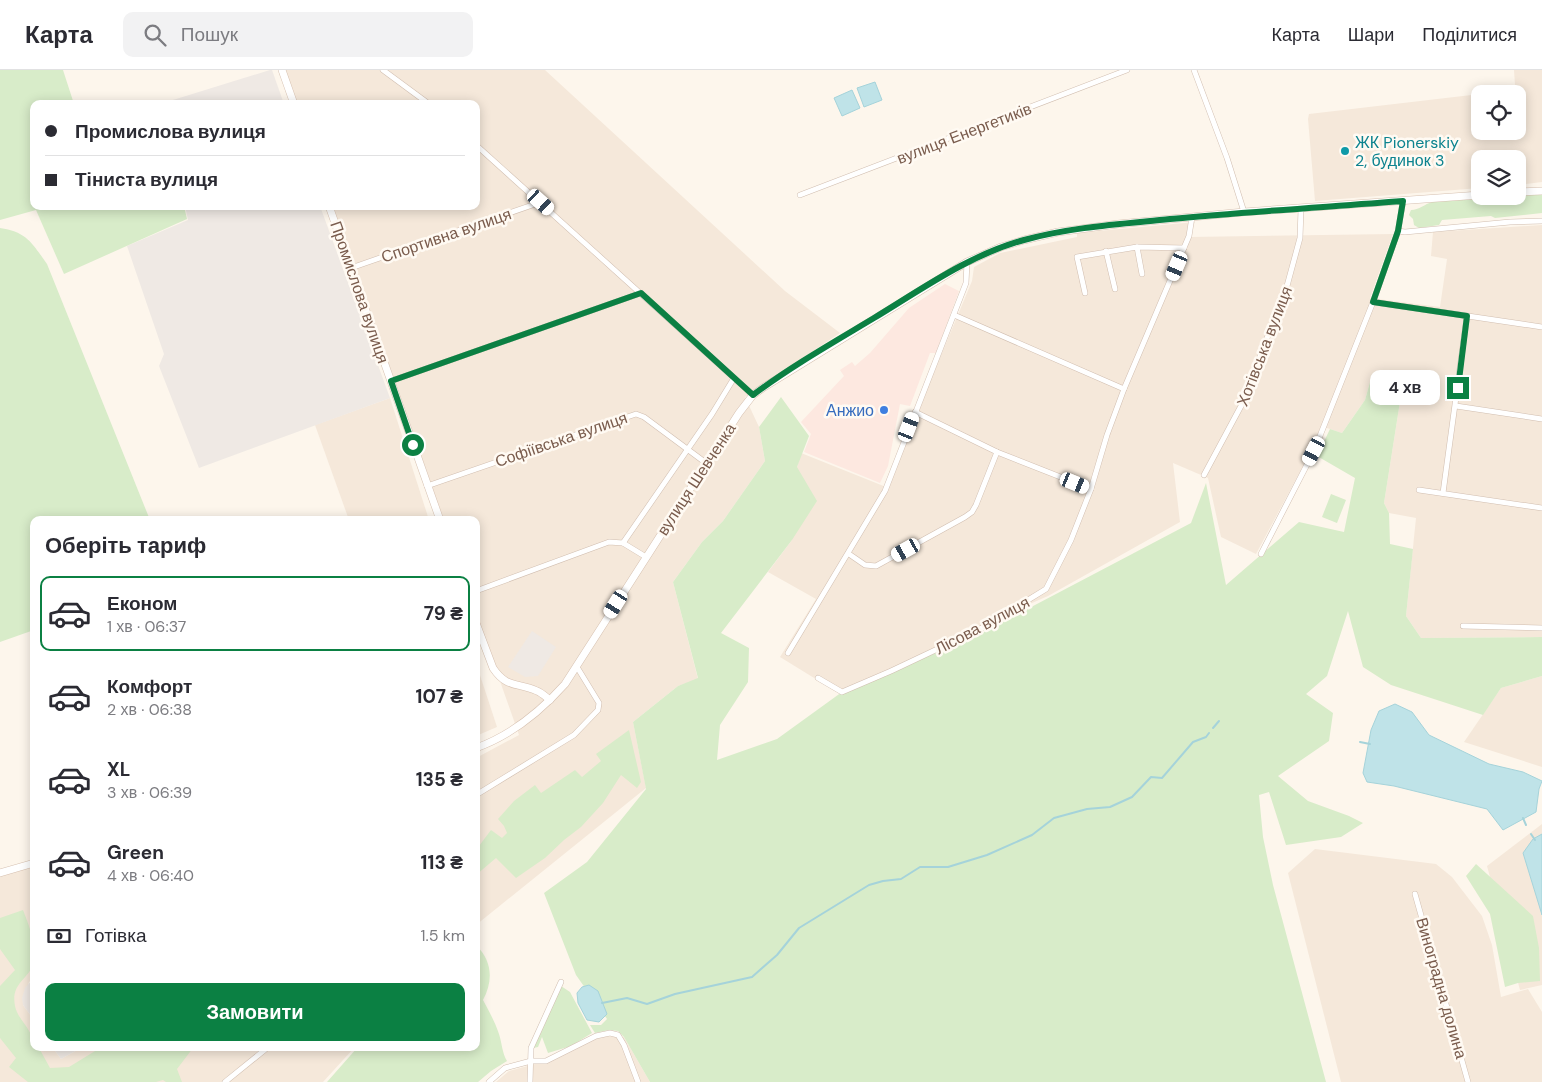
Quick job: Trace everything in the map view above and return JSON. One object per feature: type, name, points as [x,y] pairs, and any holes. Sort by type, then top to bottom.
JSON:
[{"type":"street","points":[[282,70],[293,100]]},
{"type":"street","points":[[382,70],[423,100]]},
{"type":"street","name":"вулиця Енергетиків","points":[[800,195],[1127,70]]},
{"type":"street","points":[[1194,70],[1228,158],[1244,212]]},
{"type":"street","points":[[480,149],[753,395]]},
{"type":"street","points":[[1526,191],[1542,190]]},
{"type":"street","name":"вулиця Шевченка","points":[[480,746],[516,728],[534,715],[550,700],[577,667],[706,463],[753,395],[967,262],[1001,248],[1058,232],[1118,224],[1244,212],[1471,196]]},
{"type":"street","points":[[1261,554],[1314,451],[1373,302],[1398,231],[1403,201]]},
{"type":"street","name":"Спортивна вулиця","points":[[351,268],[541,202]]},
{"type":"street","name":"Хотівська вулиця","points":[[1204,475],[1242,406],[1287,286],[1300,238],[1301,209]]},
{"type":"street","name":"Промислова вулиця","points":[[330,210],[438,516]]},
{"type":"street","name":"Лісова вулиця","points":[[818,678],[842,692],[984,627],[1046,590],[1071,540],[1091,490],[1107,435],[1124,389],[1190,236],[1192,217]]},
{"type":"street","points":[[1398,231],[1542,221]]},
{"type":"street","points":[[1085,293],[1077,257],[1137,247],[1184,248]]},
{"type":"street","points":[[1137,247],[1142,274]]},
{"type":"street","points":[[1106,251],[1115,289]]},
{"type":"street","points":[[788,653],[885,491],[966,283],[967,262]]},
{"type":"street","points":[[391,381],[641,293]]},
{"type":"street","points":[[1373,302],[1542,327]]},
{"type":"street","points":[[954,315],[1124,389]]},
{"type":"street","points":[[1443,493],[1467,316]]},
{"type":"street","points":[[623,543],[712,414],[734,378]]},
{"type":"street","points":[[1456,406],[1542,419]]},
{"type":"street","points":[[915,412],[997,452],[1091,490]]},
{"type":"street","name":"Софіївська вулиця","points":[[427,486],[636,414],[644,417],[687,449]]},
{"type":"street","points":[[687,449],[706,463]]},
{"type":"street","points":[[849,554],[865,565],[876,566],[972,512],[997,452]]},
{"type":"street","points":[[1419,490],[1542,508]]},
{"type":"street","points":[[480,590],[609,542],[623,543],[646,557]]},
{"type":"street","points":[[1463,626],[1542,628]]},
{"type":"street","points":[[480,634],[496,674],[513,685],[538,692],[550,700]]},
{"type":"street","points":[[480,793],[574,735],[598,710],[599,703],[577,667]]},
{"type":"street","points":[[0,874],[30,864]]},
{"type":"street","name":"Виноградна долина","points":[[1415,894],[1468,1082]]},
{"type":"street","points":[[530,1082],[531,1048],[561,982]]},
{"type":"street","points":[[490,1082],[505,1068],[531,1061],[546,1061],[596,1036],[610,1033],[618,1035],[624,1045],[638,1082]]},
{"type":"street","points":[[225,1082],[263,1051]]},
{"type":"shaded area","points":[[272,70],[283,100],[173,100]]},
{"type":"shaded area","points":[[285,70],[545,70],[785,291],[840,333],[745,397],[759,427],[765,461],[723,521],[702,542],[673,582],[698,679],[678,686],[633,722],[646,788],[480,922],[480,756],[519,735],[480,624],[480,516],[443,516],[334,210],[480,210],[480,100],[296,100]]},
{"type":"shaded area","points":[[1514,70],[1542,70],[1542,182],[1526,184],[1526,150],[1471,150],[1471,189],[1315,201],[1309,114],[1471,95],[1471,140],[1526,140],[1526,85],[1515,85]]},
{"type":"shaded area","points":[[186,210],[321,210],[390,398],[199,468],[159,366],[164,354],[127,246],[188,220]]},
{"type":"shaded area","points":[[1195,222],[1189,237],[1393,234],[1370,298],[1440,307],[1447,259],[1431,256],[1433,232],[1542,225],[1542,637],[1421,638],[1406,616],[1416,518],[1389,513],[1384,503],[1402,389],[1370,382],[1365,400],[1342,433],[1321,426],[1311,451],[1256,554],[1221,537],[1208,478],[1173,463],[1180,522],[1048,596],[982,625],[870,686],[845,697],[780,657],[816,599],[768,572],[792,540],[797,467],[801,453],[886,487],[972,281],[974,267],[1000,253],[1077,237],[1077,233]]},
{"type":"shaded area","points":[[945,284],[959,291],[936,353],[930,353],[910,406],[900,404],[888,466],[880,483],[804,452],[811,434],[801,422],[844,376],[840,370],[852,362],[855,366],[870,353],[909,308]]},
{"type":"shaded area","points":[[390,398],[428,516],[348,516],[315,425]]},
{"type":"shaded area","points":[[532,631],[556,647],[538,676],[525,677],[508,667]]},
{"type":"shaded area","points":[[480,675],[497,727],[480,734]]},
{"type":"shaded area","points":[[1542,676],[1542,767],[1464,742],[1501,688]]},
{"type":"shaded area","points":[[1542,824],[1542,985],[1520,990],[1487,866]]},
{"type":"shaded area","points":[[1315,849],[1436,864],[1452,877],[1482,916],[1492,945],[1501,997],[1528,989],[1542,1012],[1542,1082],[1341,1082],[1288,873]]},
{"type":"shaded area","points":[[30,867],[30,981],[23,1005],[30,1015],[30,1051],[55,1051],[61,1059],[76,1051],[351,1051],[323,1082],[0,1082],[0,876]]},
{"type":"shaded area","points":[[30,982],[30,1015],[23,1005],[22,998],[25,988]]},
{"type":"shaded area","points":[[596,1036],[624,1037],[650,1082],[496,1082],[509,1071],[546,1061]]},
{"type":"shaded area","points":[[55,1051],[76,1051],[61,1059]]},
{"type":"green space","points":[[0,70],[63,70],[73,100],[30,100],[30,210],[36,210],[0,220]]},
{"type":"green space","points":[[1542,194],[1542,213],[1495,218],[1491,216],[1442,220],[1439,225],[1419,228],[1414,225],[1413,219],[1409,215],[1411,210],[1432,202],[1471,199],[1471,205],[1526,205],[1526,195]]},
{"type":"green space","points":[[36,210],[185,210],[187,219],[64,274]]},
{"type":"green space","points":[[0,228],[17,232],[23,236],[33,244],[47,264],[148,516],[30,516],[30,631],[0,642]]},
{"type":"green space","points":[[1370,382],[1402,389],[1384,503],[1389,513],[1390,544],[1413,549],[1406,616],[1421,638],[1542,637],[1542,676],[1501,688],[1483,715],[1391,685],[1363,667],[1348,611],[1327,676],[1306,694],[1333,713],[1329,741],[1278,776],[1308,801],[1363,823],[1341,837],[1286,845],[1269,792],[1259,795],[1263,837],[1273,885],[1326,1082],[650,1082],[624,1037],[618,1031],[609,1030],[595,1033],[590,1025],[601,1025],[607,1019],[576,975],[544,893],[587,862],[646,789],[633,722],[678,686],[698,678],[673,582],[702,542],[723,521],[765,461],[759,427],[781,397],[809,436],[797,467],[817,501],[792,540],[721,633],[749,648],[748,682],[720,725],[717,760],[777,739],[842,692],[978,635],[1191,523],[1206,483],[1226,585],[1299,522],[1344,532],[1355,478],[1317,456],[1330,429],[1342,433],[1365,400]]},
{"type":"green space","points":[[1331,494],[1346,500],[1337,523],[1322,517]]},
{"type":"green space","points":[[629,730],[641,782],[637,788],[621,775],[603,803],[581,827],[545,858],[516,878],[496,858],[480,872],[480,845],[491,830],[502,838],[507,833],[498,819],[514,801],[535,785],[541,793],[575,770],[582,777],[601,761],[596,754]]},
{"type":"green space","points":[[1476,864],[1533,916],[1539,948],[1540,981],[1518,983],[1505,987],[1490,914],[1466,876]]},
{"type":"green space","points":[[23,910],[30,930],[30,971],[17,988],[14,999],[19,1016],[30,1033],[30,1051],[41,1051],[50,1068],[69,1067],[95,1051],[191,1051],[177,1069],[182,1082],[166,1082],[163,1080],[156,1082],[28,1082],[9,1067],[16,1058],[0,1038],[0,986],[15,970],[0,949],[0,918]]},
{"type":"green space","points":[[480,949],[482,951],[490,972],[489,986],[483,1000],[500,1037],[507,1061],[478,1082],[327,1082],[354,1051],[480,1051]]},
{"type":"green space","points":[[561,986],[570,992],[592,1033],[571,1046],[548,1053],[542,1037],[538,1047],[533,1048]]},
{"type":"water","points":[[875,82],[882,100],[864,107],[857,88]]},
{"type":"water","points":[[852,90],[860,108],[842,116],[834,98]]},
{"type":"water","points":[[1395,704],[1412,712],[1429,735],[1489,764],[1523,772],[1542,781],[1536,812],[1503,830],[1487,809],[1394,786],[1367,782],[1363,773],[1371,730],[1379,711]]},
{"type":"water","points":[[1542,834],[1542,915],[1523,853],[1533,839]]},
{"type":"water","points":[[589,985],[598,991],[607,1014],[599,1022],[587,1020],[578,1003],[577,993],[582,987]]},
{"type":"waterway","points":[[1213,728],[1219,721]]},
{"type":"waterway","points":[[602,1003],[627,998],[647,1004],[675,994],[752,977],[777,955],[799,928],[869,885],[901,879],[920,867],[948,867],[987,855],[1032,835],[1054,818],[1087,809],[1110,807],[1132,797],[1151,777],[1162,778],[1193,742],[1206,737],[1209,733]]},
{"type":"waterway","points":[[1360,742],[1370,744]]},
{"type":"waterway","points":[[1523,818],[1526,825]]},
{"type":"waterway","points":[[1531,834],[1535,840]]},
{"type":"place","name":"ЖК Pionerskiy 2, будинок 3","points":[[1345,151]]},
{"type":"place","name":"Анжио","points":[[884,410]]},
{"type":"route","points":[[413,445],[391,381],[641,293],[753,395],[967,262],[1024,240],[1058,232],[1118,224],[1244,212],[1403,201],[1398,231],[1373,302],[1467,316],[1458,388]]}]
